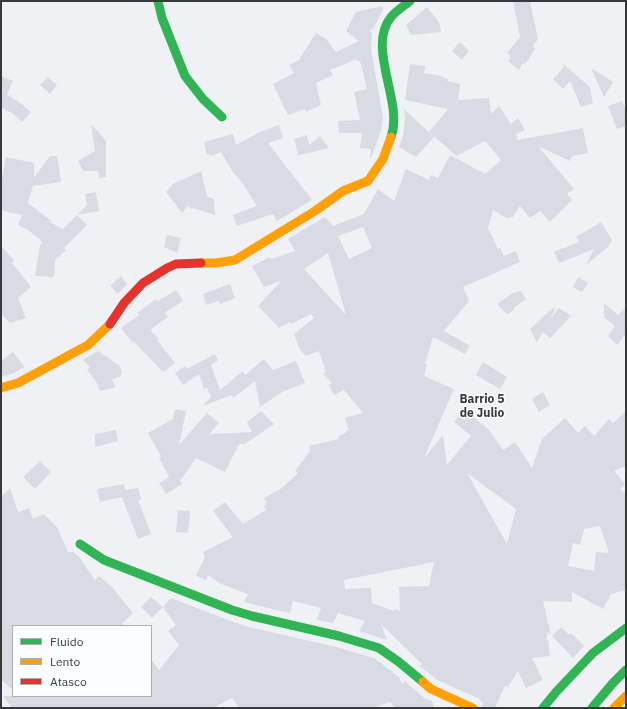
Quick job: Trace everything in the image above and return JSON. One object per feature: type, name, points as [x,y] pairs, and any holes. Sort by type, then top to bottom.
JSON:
[{"type":"main road","points":[[158,1],[162,18],[185,76],[203,99],[222,117]]},
{"type":"main road","points":[[1,388],[28,378],[88,345],[111,323],[124,303],[143,283],[167,268],[176,264],[216,263],[235,260],[315,211],[343,191],[368,181],[383,159],[392,134],[394,118],[382,47],[383,32],[391,17],[410,1]]},
{"type":"main road","points":[[80,544],[104,560],[232,610],[339,636],[379,648],[399,662],[431,689],[472,708]]},
{"type":"main road","points":[[544,708],[556,692],[592,653],[626,628]]},
{"type":"main road","points":[[592,708],[626,670]]},
{"type":"main road","points":[[614,708],[626,696]]},
{"type":"building","points":[[513,1],[530,1],[538,39],[533,46],[535,49],[526,63],[522,64],[519,70],[508,61],[511,57],[507,53],[520,37]]},
{"type":"building","points":[[382,6],[383,10],[373,29],[369,31],[372,33],[371,49],[383,118],[381,131],[371,158],[371,149],[360,148],[362,133],[339,133],[338,121],[360,120],[354,92],[367,89],[360,61],[357,61],[357,59],[330,70],[333,75],[316,83],[321,105],[306,112],[305,109],[288,115],[273,84],[294,73],[289,65],[301,59],[300,58],[316,33],[326,39],[336,52],[359,41],[346,31],[356,12]]},
{"type":"building","points":[[427,7],[439,22],[441,32],[411,35],[406,25]]},
{"type":"building","points":[[460,42],[469,51],[462,60],[452,51]]},
{"type":"building","points":[[562,63],[590,87],[593,103],[581,107],[570,81],[563,89],[553,79],[564,67]]},
{"type":"building","points":[[410,64],[425,66],[424,73],[444,77],[443,78],[448,79],[447,81],[460,84],[458,100],[489,98],[491,114],[499,106],[511,124],[518,118],[525,130],[516,134],[518,140],[583,128],[588,153],[572,156],[570,161],[538,146],[574,189],[567,194],[572,200],[550,222],[540,211],[530,218],[520,206],[513,217],[506,218],[493,210],[488,228],[498,249],[500,248],[504,256],[516,251],[520,262],[463,287],[469,301],[444,331],[470,346],[465,354],[433,337],[425,364],[427,364],[424,376],[454,389],[424,458],[443,435],[447,465],[471,436],[454,422],[464,409],[489,430],[503,450],[515,442],[532,468],[542,439],[565,418],[577,432],[585,426],[594,436],[609,419],[613,423],[626,411],[626,466],[614,471],[625,484],[620,489],[626,494],[626,590],[611,594],[603,609],[572,592],[572,602],[543,601],[551,635],[547,632],[550,656],[532,658],[543,680],[526,688],[518,671],[508,687],[505,686],[495,708],[484,708],[482,702],[478,698],[437,680],[420,666],[422,664],[381,624],[387,640],[359,631],[365,621],[338,613],[333,623],[317,620],[321,608],[293,601],[290,613],[255,605],[244,602],[248,594],[219,583],[208,575],[206,580],[196,576],[205,557],[203,552],[233,537],[213,511],[225,502],[243,524],[266,510],[264,506],[267,504],[264,498],[282,488],[298,473],[295,471],[310,451],[309,446],[339,439],[338,436],[349,430],[345,418],[363,413],[344,390],[334,395],[329,385],[332,383],[323,374],[326,372],[319,351],[306,356],[300,350],[294,334],[314,318],[311,314],[279,328],[258,306],[281,281],[264,287],[252,266],[270,257],[271,259],[295,251],[288,239],[325,217],[333,226],[364,214],[378,189],[394,201],[406,169],[429,180],[431,175],[438,178],[450,155],[485,174],[501,160],[485,141],[456,156],[429,132],[448,109],[405,100]],"holes":[[[363,227],[372,248],[349,259],[338,236]],[[328,253],[346,315],[304,269]],[[467,473],[516,509],[507,544]],[[600,526],[609,553],[596,552],[594,571],[568,566],[573,543],[580,545],[584,529]],[[434,562],[429,586],[399,587],[400,611],[394,609],[394,611],[372,603],[371,588],[345,589],[344,580]]]},
{"type":"building","points":[[591,68],[613,82],[604,97]]},
{"type":"building","points":[[1,76],[13,81],[7,95],[19,102],[31,112],[22,122],[12,113],[2,108],[1,110]]},
{"type":"building","points":[[48,77],[57,85],[50,94],[40,85]]},
{"type":"building","points":[[622,101],[626,110],[626,126],[617,129],[608,106]]},
{"type":"building","points":[[404,109],[434,137],[416,157],[399,147],[403,136],[405,119]]},
{"type":"building","points":[[91,124],[106,141],[106,177],[99,178],[98,171],[83,171],[78,161],[95,151]]},
{"type":"building","points":[[279,125],[283,138],[268,143],[312,200],[277,221],[273,214],[237,226],[233,215],[257,206],[243,184],[234,174],[221,152],[211,156],[210,154],[207,155],[204,142],[233,134],[236,145],[260,132]]},
{"type":"building","points":[[307,135],[309,145],[320,136],[329,148],[296,156],[298,154],[294,139]]},
{"type":"building","points":[[50,156],[57,156],[61,182],[33,186],[27,205],[28,203],[53,222],[46,220],[63,229],[77,215],[87,225],[64,248],[66,250],[55,260],[54,277],[35,276],[42,242],[40,240],[41,238],[39,239],[28,230],[18,225],[22,215],[1,210],[1,185],[6,157],[34,163],[34,178]]},
{"type":"building","points":[[201,171],[207,196],[214,199],[215,215],[193,208],[192,209],[188,206],[182,213],[166,192],[173,184]]},
{"type":"building","points":[[96,192],[99,211],[77,215],[87,205],[85,194]]},
{"type":"building","points":[[601,222],[612,240],[608,247],[586,265],[594,249],[559,263],[554,252],[579,242],[576,237]]},
{"type":"building","points":[[167,235],[181,238],[177,253],[164,247]]},
{"type":"building","points":[[1,246],[14,260],[12,263],[31,287],[18,298],[26,318],[10,323],[1,314]]},
{"type":"building","points":[[121,276],[127,284],[118,294],[110,286]]},
{"type":"building","points":[[578,277],[588,283],[582,292],[573,287]]},
{"type":"building","points":[[230,284],[235,298],[220,304],[219,301],[206,305],[203,294]]},
{"type":"building","points":[[176,290],[183,301],[165,312],[168,317],[150,330],[159,339],[157,340],[175,363],[163,372],[133,341],[132,342],[121,328],[139,315],[137,313],[156,299],[158,301]]},
{"type":"building","points":[[521,291],[526,299],[507,314],[497,304],[513,293]]},
{"type":"building","points":[[604,303],[618,315],[626,307],[626,336],[625,335],[617,345],[608,336],[615,326],[604,317]]},
{"type":"building","points":[[553,308],[555,309],[550,319],[559,308],[571,316],[550,338],[543,332],[537,342],[530,329]]},
{"type":"building","points":[[98,351],[120,366],[122,372],[121,376],[112,379],[115,387],[100,391],[97,383],[87,370],[90,367],[83,360]]},
{"type":"building","points":[[13,352],[25,367],[14,373],[1,377],[1,361]]},
{"type":"building","points":[[215,354],[218,360],[211,365],[220,390],[243,371],[245,375],[264,359],[273,370],[296,361],[305,383],[282,392],[260,407],[255,381],[233,398],[232,395],[205,405],[204,404],[211,397],[207,388],[204,389],[199,374],[183,385],[175,373],[185,366],[187,369]]},
{"type":"building","points":[[483,362],[507,377],[500,389],[476,375]]},
{"type":"building","points":[[543,392],[550,405],[539,412],[532,399]]},
{"type":"building","points":[[175,409],[186,411],[179,445],[207,413],[219,423],[209,434],[252,432],[247,422],[261,411],[274,424],[245,444],[239,444],[225,472],[196,458],[180,481],[182,484],[166,494],[159,483],[169,477],[159,457],[161,456],[148,433],[173,419]]},
{"type":"building","points":[[116,430],[118,441],[95,447],[95,434]]},
{"type":"building","points":[[40,461],[51,472],[35,489],[23,477]]},
{"type":"building","points":[[124,484],[125,490],[138,488],[141,500],[138,500],[151,534],[138,539],[122,497],[100,502],[97,489]]},
{"type":"building","points":[[10,488],[18,512],[29,508],[33,519],[44,514],[57,527],[68,552],[73,552],[79,557],[95,580],[99,576],[112,587],[133,613],[121,625],[12,625],[12,689],[1,680],[1,497]]},
{"type":"building","points":[[178,510],[190,511],[188,533],[176,532]]},
{"type":"building","points":[[151,597],[163,607],[152,618],[141,607]]},
{"type":"building","points":[[171,598],[249,627],[336,647],[374,658],[399,677],[402,684],[405,681],[424,698],[432,701],[434,708],[395,708],[390,702],[373,708],[240,708],[232,698],[213,708],[12,708],[3,696],[152,697],[152,660],[159,670],[179,645],[168,631],[176,625],[163,607]]},
{"type":"building","points":[[561,627],[569,635],[571,633],[584,646],[573,658],[552,636]]},
{"type":"traffic: fast","points":[[158,1],[162,18],[185,76],[203,99],[222,117]]},
{"type":"traffic: fast","points":[[391,137],[394,123],[393,108],[383,59],[382,44],[384,30],[391,17],[410,1]]},
{"type":"traffic: fast","points":[[80,544],[104,560],[232,610],[339,636],[379,648],[423,682]]},
{"type":"traffic: fast","points":[[543,708],[593,653],[626,628]]},
{"type":"traffic: fast","points":[[592,708],[626,670]]},
{"type":"traffic: slow","points":[[201,263],[216,263],[235,260],[315,211],[343,191],[368,181],[383,159],[391,137]]},
{"type":"traffic: slow","points":[[1,388],[18,383],[88,345],[110,324]]},
{"type":"traffic: slow","points":[[423,682],[431,689],[473,708]]},
{"type":"traffic: slow","points":[[614,708],[626,696]]},
{"type":"traffic: jam","points":[[110,324],[124,303],[143,283],[176,264],[201,263]]},
{"type":"district","name":"Barrio 5 de Julio","points":[[482,407]]}]
